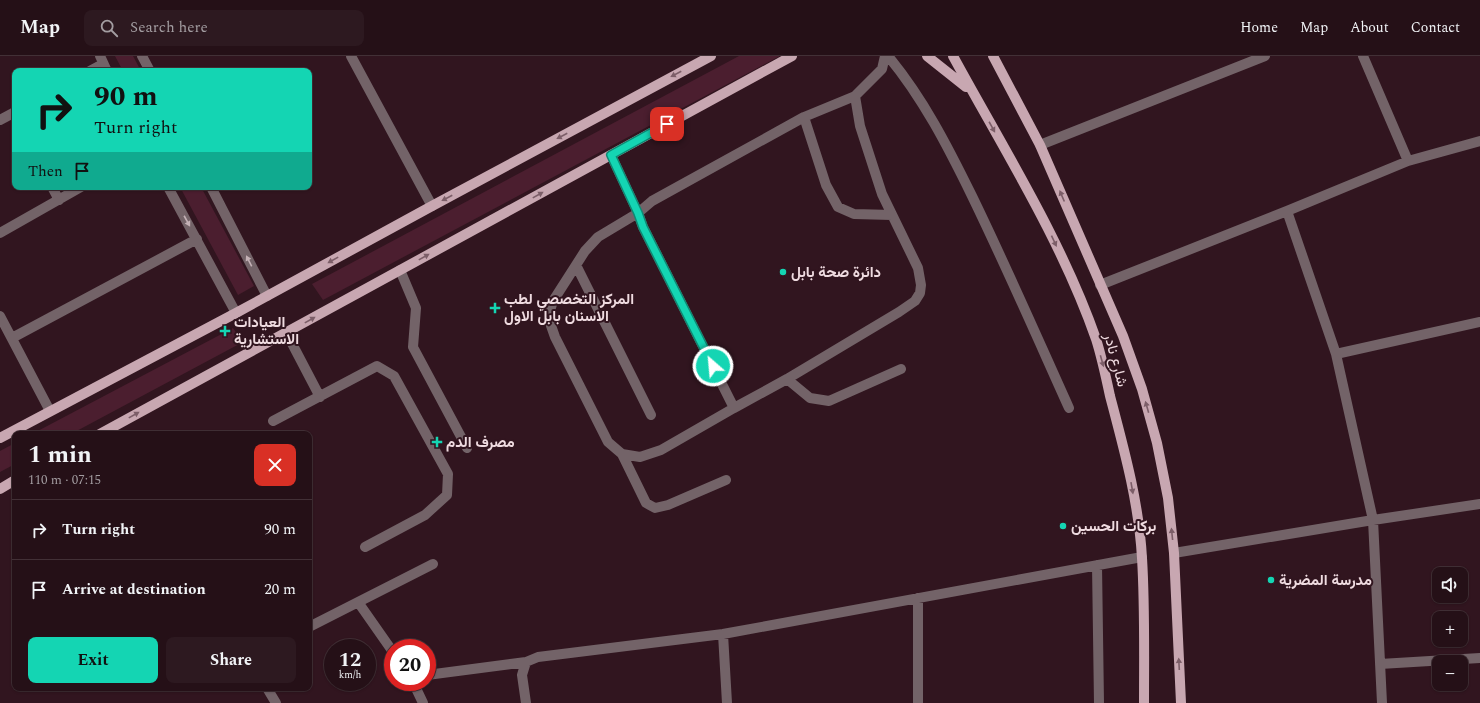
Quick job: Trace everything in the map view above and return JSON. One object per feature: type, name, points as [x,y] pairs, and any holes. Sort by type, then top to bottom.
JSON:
[{"type":"main road","points":[[13,431],[236,313],[710,56]]},
{"type":"main road","points":[[105,431],[792,56]]},
{"type":"main road","points":[[927,56],[963,83],[981,108]]},
{"type":"main road","name":"شارع نادر","points":[[953,56],[1051,234],[1075,286],[1096,339],[1105,369],[1130,475],[1142,557],[1144,608],[1144,703]]},
{"type":"main road","name":"شارع نادر","points":[[993,56],[1040,145],[1123,336],[1142,389],[1158,442],[1168,498],[1174,553],[1180,703]]},
{"type":"main road","points":[[0,438],[12,432]]},
{"type":"main road","points":[[0,488],[12,482]]},
{"type":"street","points":[[142,56],[148,68]]},
{"type":"street","points":[[351,56],[432,206]]},
{"type":"street","points":[[726,480],[668,505],[655,508],[646,502],[622,454],[608,442],[555,337],[548,317],[553,301],[576,265],[598,237],[638,213],[652,200],[804,117],[855,96],[882,69],[885,56]]},
{"type":"street","points":[[888,56],[916,92],[957,167],[994,241],[1069,408]]},
{"type":"street","points":[[1040,145],[1264,56]]},
{"type":"street","points":[[1363,56],[1408,161]]},
{"type":"street","points":[[622,454],[640,457],[661,450],[788,379],[915,301],[920,293],[921,285],[918,268],[882,194],[860,126],[855,96]]},
{"type":"street","points":[[0,120],[12,116]]},
{"type":"street","points":[[804,117],[826,185],[838,207],[854,214],[892,215]]},
{"type":"street","points":[[1100,284],[1287,211],[1408,161],[1480,141]]},
{"type":"street","points":[[611,155],[643,227],[734,408]]},
{"type":"street","points":[[54,190],[59,200]]},
{"type":"street","points":[[0,234],[76,190]]},
{"type":"street","points":[[170,190],[236,313]]},
{"type":"street","points":[[213,190],[267,296]]},
{"type":"street","points":[[1287,211],[1336,354],[1373,520],[1382,703]]},
{"type":"street","points":[[12,338],[197,239]]},
{"type":"street","points":[[576,265],[651,415]]},
{"type":"street","points":[[400,270],[416,308],[413,347],[467,448]]},
{"type":"street","points":[[0,316],[50,411]]},
{"type":"street","points":[[1336,354],[1480,322]]},
{"type":"street","points":[[286,332],[320,397]]},
{"type":"street","points":[[273,421],[377,366],[394,376],[448,474],[446,495],[424,515],[365,547]]},
{"type":"street","points":[[788,379],[810,398],[829,401],[901,369]]},
{"type":"street","points":[[1174,553],[1480,504]]},
{"type":"street","points":[[436,674],[526,662],[538,657],[723,634],[1142,557]]},
{"type":"street","points":[[312,625],[433,564]]},
{"type":"street","points":[[1097,565],[1100,703]]},
{"type":"street","points":[[918,598],[918,703]]},
{"type":"street","points":[[358,602],[384,639]]},
{"type":"street","points":[[723,634],[727,703]]},
{"type":"street","points":[[1380,664],[1480,658]]},
{"type":"street","points":[[526,662],[522,674],[526,703]]},
{"type":"street","points":[[269,691],[276,703]]},
{"type":"street","points":[[417,691],[423,703]]},
{"type":"shaded area","points":[[115,56],[133,56],[139,68],[121,68]]},
{"type":"shaded area","points":[[739,56],[780,56],[323,300],[312,284]]},
{"type":"shaded area","points":[[182,190],[203,190],[254,286],[238,295]]},
{"type":"shaded area","points":[[233,328],[243,342],[77,431],[38,431]]},
{"type":"shaded area","points":[[12,445],[12,466],[0,472],[0,451]]},
{"type":"place","name":"دائرة صحة بابل","points":[[783,272]]},
{"type":"place","name":"المركز التخصصي لطب الاسنان بابل الاول","points":[[495,308]]},
{"type":"place","name":"العيادات الاستشارية","points":[[225,331]]},
{"type":"place","name":"مصرف الدم","points":[[437,442]]},
{"type":"place","name":"بركات الحسين","points":[[1063,526]]},
{"type":"place","name":"مدرسة المضرية","points":[[1271,580]]},
{"type":"route","points":[[667,124],[611,155],[643,227],[713,366]]}]
